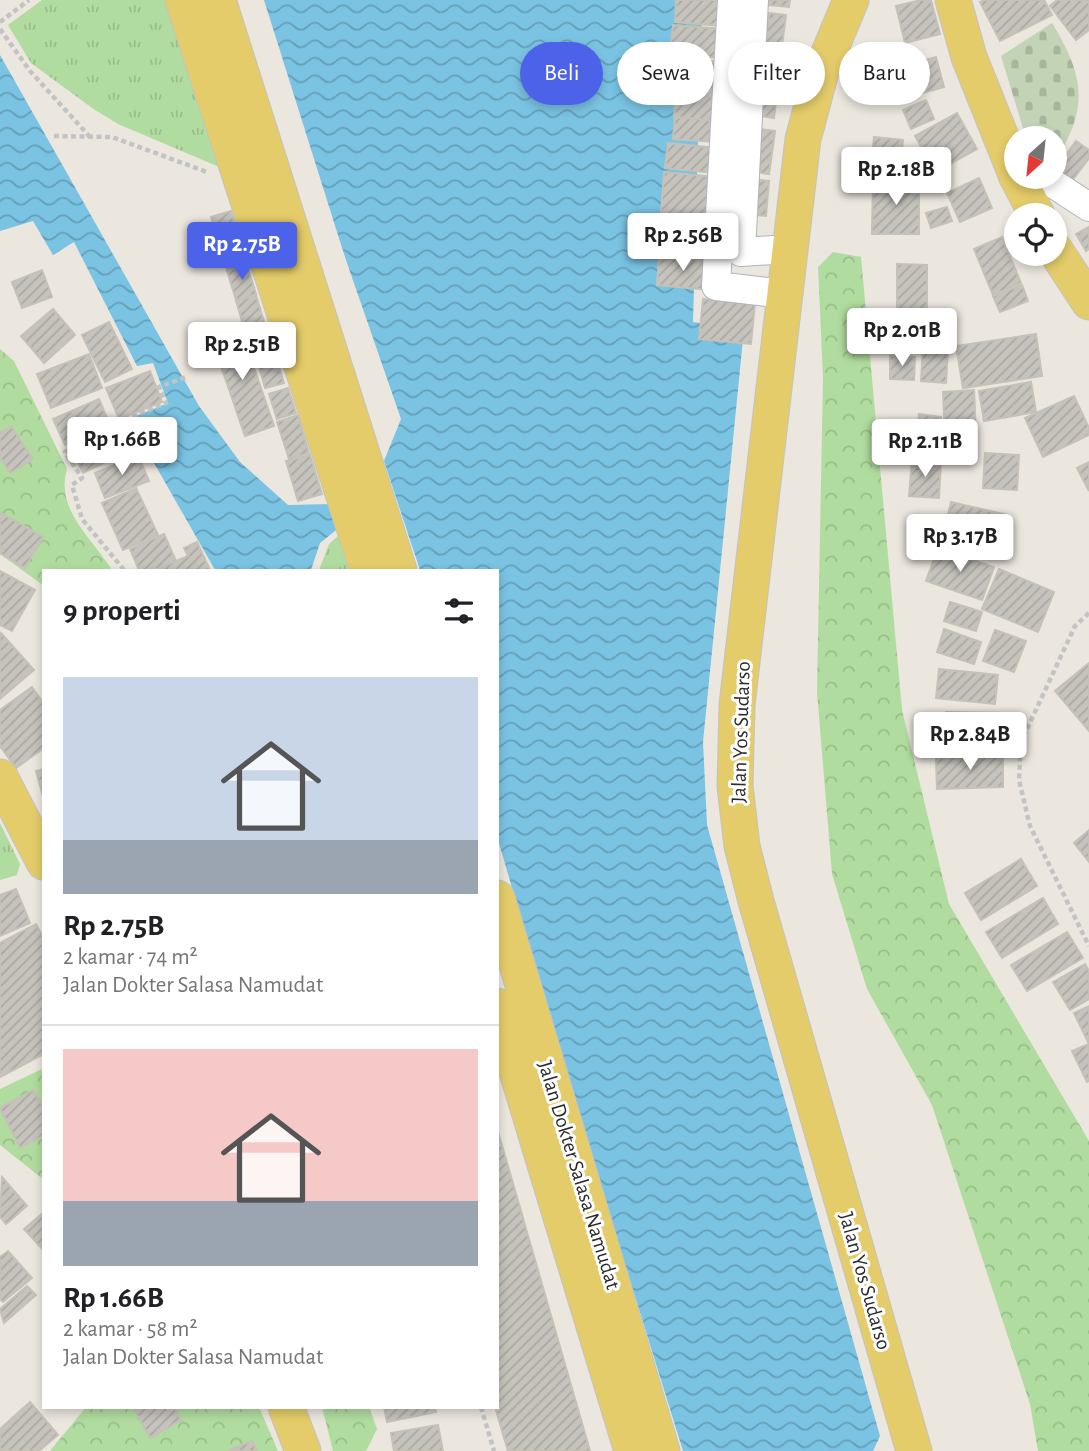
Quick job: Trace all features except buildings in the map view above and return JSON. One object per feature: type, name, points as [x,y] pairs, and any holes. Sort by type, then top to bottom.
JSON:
[{"type":"main road","points":[[183,0],[256,176],[366,514],[398,569]]},
{"type":"main road","points":[[218,0],[256,176]]},
{"type":"main road","name":"Jalan Yos Sudarso","points":[[851,0],[809,110],[790,249],[737,705],[734,786],[742,846],[755,901],[914,1451]]},
{"type":"main road","points":[[953,0],[969,57],[1004,144]]},
{"type":"main road","points":[[1065,266],[1089,302]]},
{"type":"main road","points":[[366,514],[368,569]]},
{"type":"main road","points":[[0,777],[42,858]]},
{"type":"main road","name":"Jalan Dokter Salasa Namudat","points":[[499,905],[662,1451]]},
{"type":"main road","name":"Jalan Dokter Salasa Namudat","points":[[499,1013],[632,1451]]},
{"type":"main road","points":[[287,1409],[303,1451]]},
{"type":"street","points":[[732,0],[741,32],[741,252],[790,249]]},
{"type":"street","points":[[754,0],[741,32],[716,286],[785,294]]},
{"type":"street","points":[[1061,189],[1089,207]]},
{"type":"path","points":[[0,22],[29,0]]},
{"type":"path","points":[[0,29],[30,71],[90,138]]},
{"type":"path","points":[[54,136],[112,137],[232,182],[256,176]]},
{"type":"path","points":[[123,569],[82,519],[72,485],[82,478],[65,452],[118,422],[166,402],[159,387],[186,377]]},
{"type":"path","points":[[1089,613],[1075,626],[1021,742],[1019,780],[1030,825],[1089,946]]},
{"type":"path","points":[[482,1409],[494,1451]]},
{"type":"green space","points":[[42,0],[169,0],[224,169],[118,124],[31,63],[8,25]]},
{"type":"green space","points":[[1052,23],[1071,60],[1079,92],[1074,125],[1068,138],[1068,126],[1022,126],[1001,56]]},
{"type":"green space","points":[[833,252],[861,257],[902,710],[949,904],[1089,1141],[1089,1451],[1038,1451],[1030,1404],[932,1105],[867,989],[832,874],[817,692],[823,378],[818,267]]},
{"type":"green space","points":[[0,349],[14,361],[67,469],[66,498],[71,511],[111,569],[42,569],[42,585],[0,554]]},
{"type":"green space","points":[[345,530],[358,569],[319,569],[329,544]]},
{"type":"green space","points":[[0,823],[20,864],[17,875],[0,880]]},
{"type":"green space","points":[[42,1069],[42,1178],[0,1145],[0,1089]]},
{"type":"green space","points":[[84,1409],[260,1409],[278,1451],[50,1451]]},
{"type":"green space","points":[[322,1409],[370,1409],[377,1429],[366,1451],[333,1451]]},
{"type":"water","points":[[256,0],[702,0],[701,42],[617,42],[617,105],[699,105],[693,322],[744,329],[703,742],[707,825],[880,1436],[873,1451],[683,1451],[559,1051],[499,843],[499,569],[420,569],[384,461],[401,419]]},
{"type":"water","points":[[0,55],[199,406],[240,462],[288,505],[332,504],[341,526],[320,543],[311,569],[214,569],[129,419],[168,403],[153,363],[137,366],[74,242],[53,255],[33,221],[0,231]]},
{"type":"pier","points":[[253,0],[264,0],[383,378],[280,84]]}]
